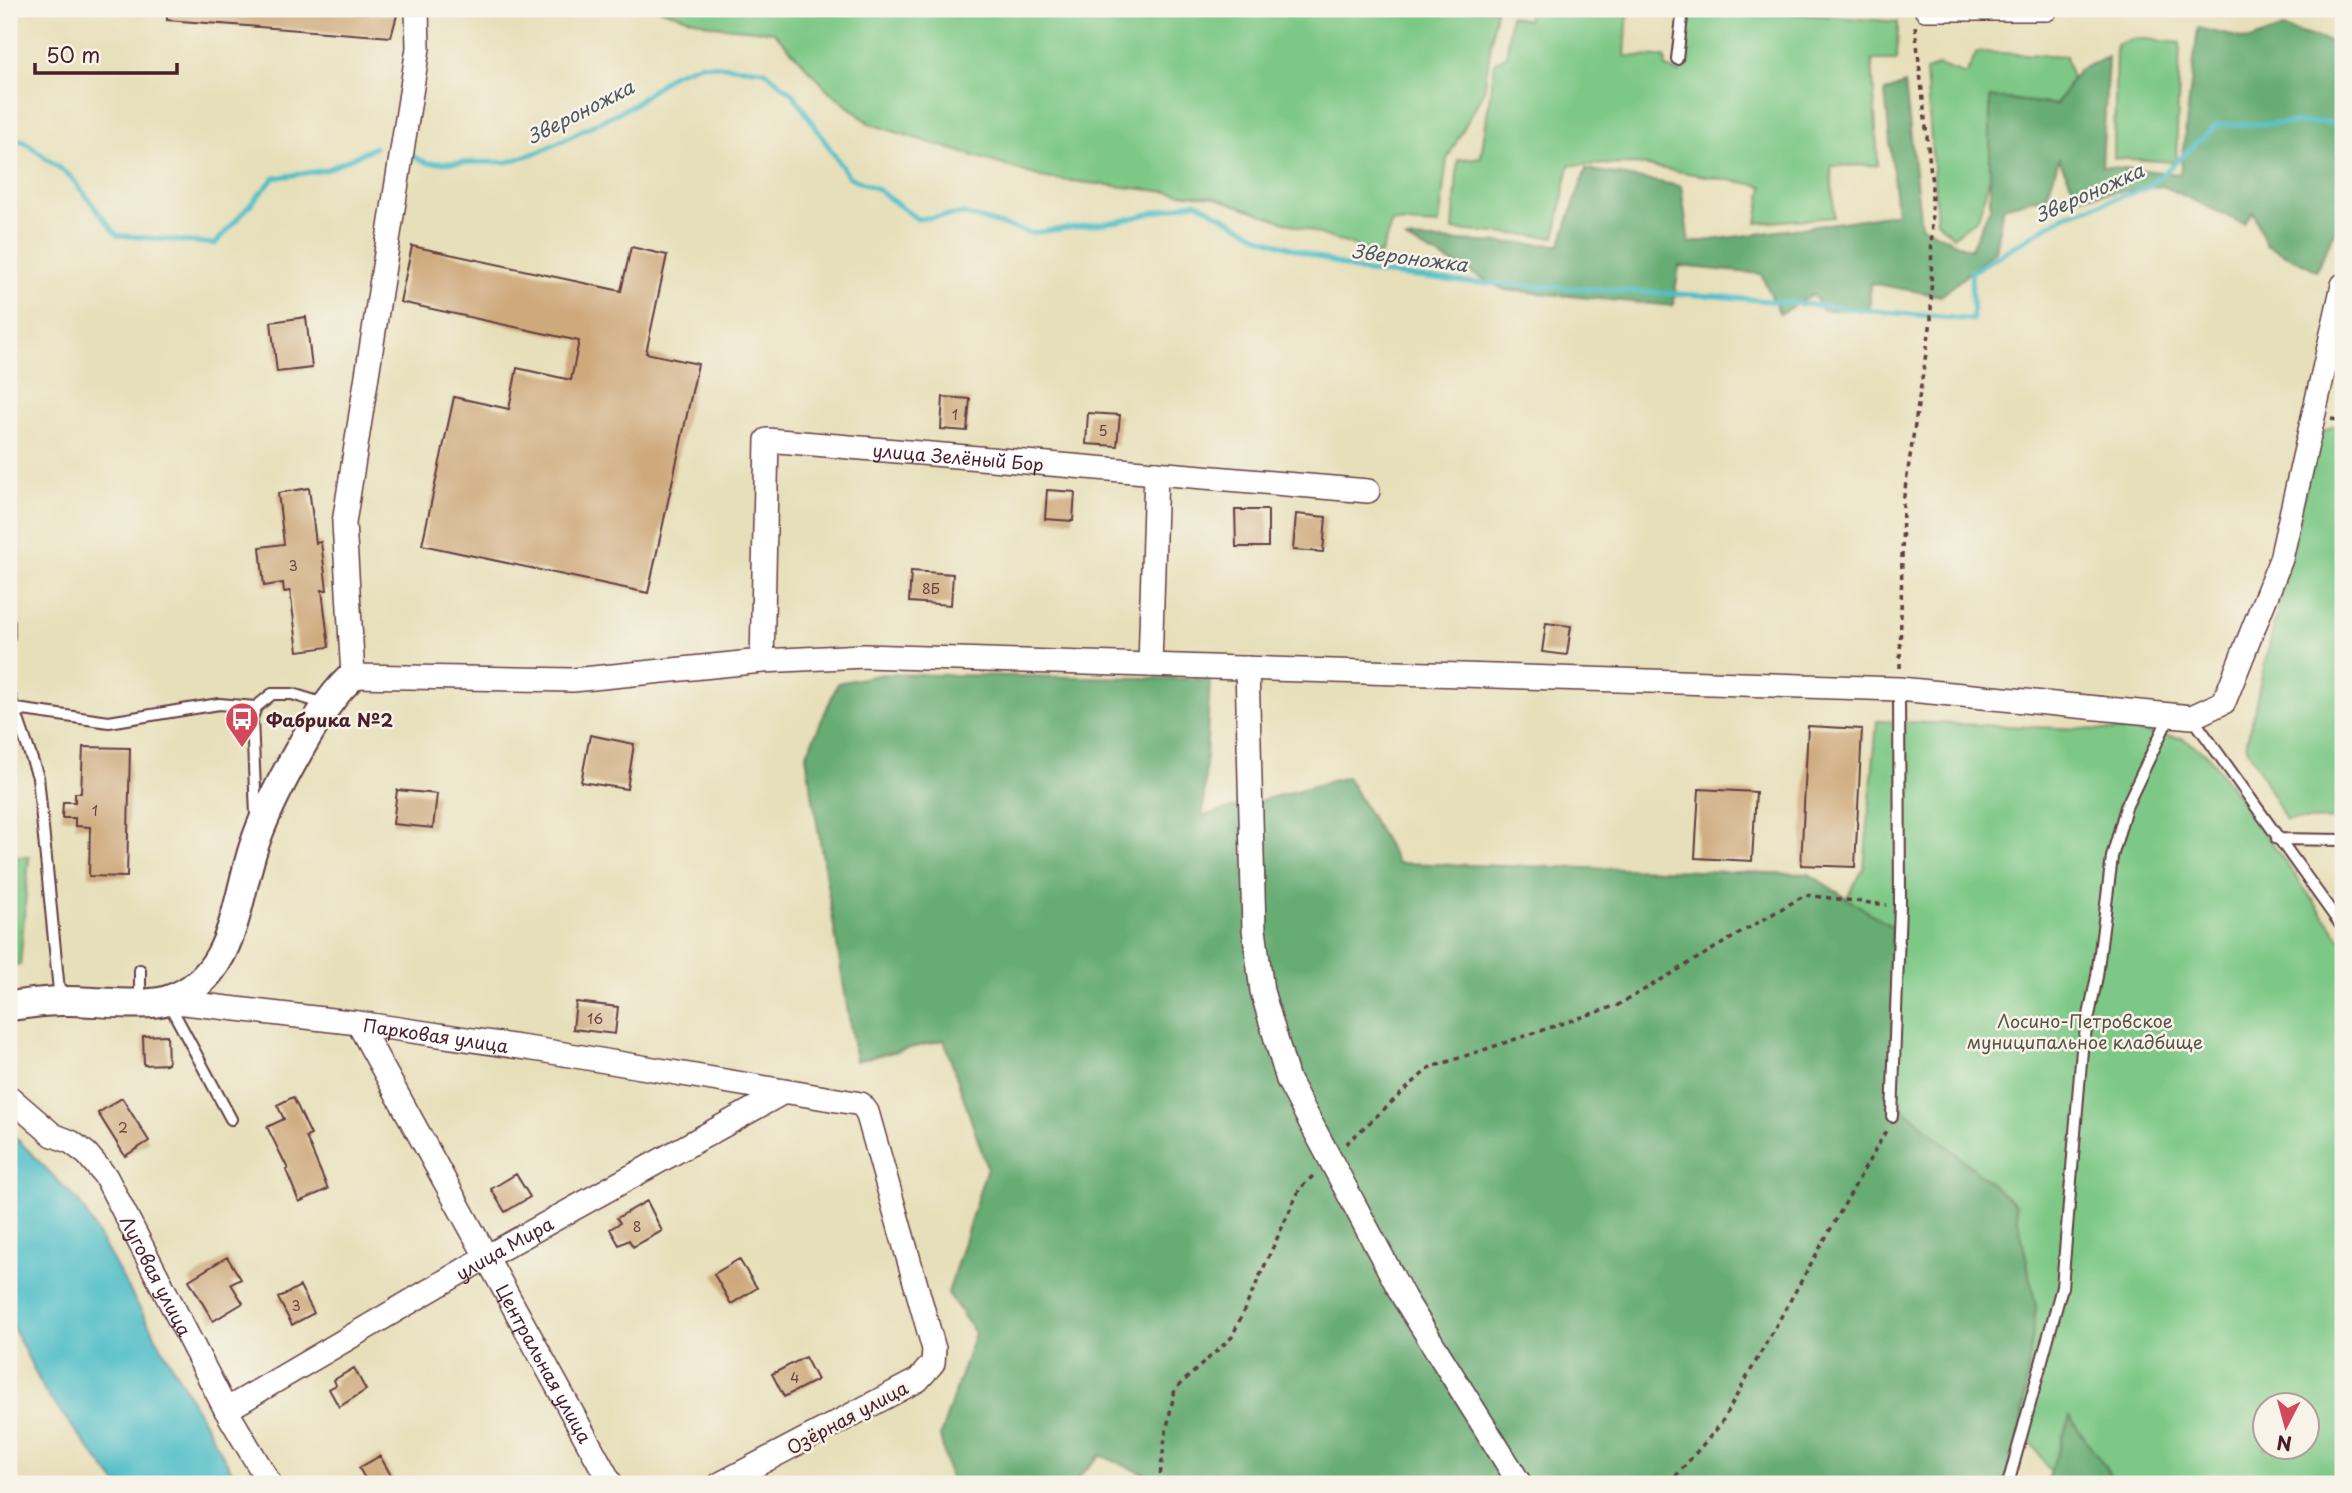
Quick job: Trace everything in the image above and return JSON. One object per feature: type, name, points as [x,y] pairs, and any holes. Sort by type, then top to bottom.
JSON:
[{"type":"street","points":[[353,676],[344,523],[418,48],[417,9]]},
{"type":"street","points":[[1920,15],[2046,9]]},
{"type":"street","points":[[153,1001],[199,985],[226,949],[256,839],[300,749],[338,687],[353,676],[573,680],[762,660],[864,656],[1899,689],[2181,716],[2224,702],[2281,559],[2343,287]]},
{"type":"street","name":"улица Зелёный Бор","points":[[762,660],[767,440],[1368,491]]},
{"type":"street","points":[[1150,665],[1156,473]]},
{"type":"street","points":[[1247,668],[1254,929],[1262,991],[1288,1080],[1404,1298],[1520,1484]]},
{"type":"street","name":"Парковая улица","points":[[9,1006],[60,1001],[153,1001],[358,1023],[540,1050],[861,1104],[867,1112],[934,1349],[933,1363]]},
{"type":"street","name":"Центральная улица","points":[[358,1023],[611,1484]]},
{"type":"street","name":"улица Мира","points":[[226,1410],[488,1256],[784,1092]]},
{"type":"street","name":"Луговая улица","points":[[9,1097],[53,1135],[71,1142],[87,1154],[106,1177],[226,1410],[270,1484]]},
{"type":"street","name":"Озёрная улица","points":[[720,1484],[918,1380],[933,1363]]},
{"type":"lane","points":[[1677,59],[1683,9]]},
{"type":"lane","points":[[9,623],[9,636]]},
{"type":"lane","points":[[1892,1116],[1900,906],[1899,689]]},
{"type":"lane","points":[[9,692],[11,708],[38,777],[60,1001]]},
{"type":"lane","points":[[256,839],[257,790],[252,718],[256,707],[272,694],[292,694],[327,705]]},
{"type":"lane","points":[[11,708],[109,722],[219,704],[256,707]]},
{"type":"lane","points":[[2008,1484],[2062,1287],[2082,1050],[2097,976],[2112,857],[2126,807],[2181,716],[2343,928]]},
{"type":"lane","points":[[2277,839],[2343,840]]},
{"type":"lane","points":[[140,970],[153,1001],[231,1119]]},
{"type":"path","points":[[1899,689],[1903,502],[1931,321],[1932,184],[1920,15]]},
{"type":"path","points":[[1159,1484],[1175,1389],[1233,1337],[1300,1188],[1429,1068],[1618,1005],[1805,895],[1900,906]]},
{"type":"path","points":[[1670,1484],[1720,1425],[1881,1143],[1892,1116]]},
{"type":"green space","points":[[659,9],[1496,9],[1484,91],[1447,159],[1439,225],[1392,222],[1380,255],[1213,197],[1045,178],[870,124],[828,90],[774,32],[714,26]]},
{"type":"green space","points":[[1530,9],[1628,9],[1625,56],[1665,57],[1666,68],[1679,73],[1691,9],[1739,9],[1898,22],[1897,60],[1872,60],[1878,165],[1831,166],[1834,217],[1757,223],[1763,186],[1636,164],[1569,165],[1555,237],[1453,230],[1458,160],[1481,157],[1495,62],[1507,55],[1510,16],[1527,20]]},
{"type":"green space","points":[[2198,28],[2250,40],[2283,28],[2335,43],[2343,164],[2343,215],[2316,270],[2266,245],[2253,212],[2244,224],[2163,186],[2078,197],[2059,159],[2047,196],[2003,207],[1995,251],[1941,296],[1870,283],[1870,310],[1823,310],[1813,294],[1780,314],[1761,274],[1679,266],[1673,306],[1505,290],[1405,239],[1560,245],[1586,169],[1681,186],[1689,243],[1897,213],[1885,92],[1905,84],[1921,226],[1970,250],[1990,208],[1990,97],[2056,105],[2078,70],[2108,57],[2102,166],[2180,174]]},
{"type":"green space","points":[[2135,38],[2180,43],[2176,162],[2114,158],[2116,45]]},
{"type":"green space","points":[[1977,52],[2066,56],[2072,79],[2056,105],[1990,97],[1990,177],[1978,218],[1953,237],[1937,221],[1926,72],[1938,65],[1966,75]]},
{"type":"green space","points":[[2333,426],[2343,427],[2343,819],[2286,820],[2246,745],[2318,436]]},
{"type":"green space","points":[[883,674],[1210,679],[1203,816],[1347,777],[1398,863],[1809,874],[1892,927],[1892,1099],[2015,1204],[2036,1307],[2013,1484],[1168,1484],[1100,1455],[1072,1484],[951,1484],[940,1436],[975,1333],[948,1293],[987,1167],[944,1040],[856,1061],[806,756],[838,683]]},
{"type":"green space","name":"Лосино-Петровское муниципальное кладбище","points":[[1877,721],[2133,731],[2182,738],[2208,755],[2343,942],[2343,1484],[2059,1484],[1839,1158],[1817,949],[1864,868]]},
{"type":"green space","points":[[9,857],[29,857],[20,965],[9,964]]},
{"type":"green space","points":[[2070,1417],[2117,1484],[2046,1484]]},
{"type":"water","points":[[9,1131],[80,1203],[239,1484],[117,1484],[45,1392],[9,1319]]},
{"type":"building","points":[[167,9],[305,9],[397,15],[391,37],[167,20]]},
{"type":"building","points":[[412,246],[621,291],[631,247],[667,255],[646,353],[698,364],[648,593],[422,545],[454,397],[509,409],[517,368],[571,380],[579,341],[400,302]]},
{"type":"building","points":[[306,317],[312,368],[277,372],[271,322]]},
{"type":"building","points":[[943,397],[970,399],[967,431],[941,429]]},
{"type":"building","points":[[1088,413],[1120,415],[1117,446],[1086,444]]},
{"type":"building","points":[[309,488],[316,543],[321,542],[327,590],[322,590],[329,647],[298,651],[290,591],[284,592],[283,583],[264,586],[260,547],[284,544],[278,493]]},
{"type":"building","points":[[1047,490],[1075,492],[1073,521],[1045,519]]},
{"type":"building","points":[[1235,510],[1268,510],[1268,547],[1236,547]]},
{"type":"building","points":[[1296,514],[1326,517],[1323,552],[1293,550]]},
{"type":"building","points":[[911,571],[953,574],[951,605],[909,602]]},
{"type":"building","points":[[1546,623],[1571,626],[1567,655],[1542,652]]},
{"type":"building","points":[[1808,726],[1862,729],[1855,867],[1801,865]]},
{"type":"building","points":[[590,735],[634,744],[627,789],[581,782]]},
{"type":"building","points":[[83,747],[130,748],[127,877],[89,876],[90,827],[75,826],[75,818],[62,818],[63,802],[75,802],[75,793],[81,793]]},
{"type":"building","points":[[1699,789],[1756,792],[1752,861],[1695,858]]},
{"type":"building","points":[[397,790],[437,794],[433,828],[393,824]]},
{"type":"building","points":[[576,1002],[618,1007],[615,1034],[573,1029]]},
{"type":"building","points":[[167,1035],[168,1064],[144,1065],[143,1036]]},
{"type":"building","points":[[293,1097],[311,1135],[306,1137],[328,1189],[299,1202],[286,1170],[288,1169],[267,1127],[284,1119],[277,1105]]},
{"type":"building","points":[[122,1098],[149,1141],[125,1156],[98,1113]]},
{"type":"building","points":[[516,1174],[530,1197],[505,1212],[491,1189]]},
{"type":"building","points":[[647,1201],[662,1231],[633,1247],[629,1240],[619,1245],[610,1229],[620,1223],[617,1218]]},
{"type":"building","points":[[227,1257],[241,1279],[231,1284],[243,1303],[213,1321],[189,1280]]},
{"type":"building","points":[[739,1259],[757,1288],[731,1304],[714,1274]]},
{"type":"building","points":[[300,1286],[314,1313],[292,1325],[278,1298]]},
{"type":"building","points":[[805,1357],[817,1380],[784,1397],[772,1374]]},
{"type":"building","points":[[354,1368],[366,1390],[339,1407],[329,1389],[336,1385],[334,1380]]},
{"type":"building","points":[[380,1456],[396,1484],[368,1484],[359,1468]]},
{"type":"waterway","name":"Звероножка","points":[[407,154],[428,163],[508,162],[541,151],[633,105],[673,74],[700,64],[764,70],[794,95],[849,177],[877,189],[917,219],[964,214],[1031,233],[1120,221],[1196,202],[1262,238],[1359,271],[1464,282],[1715,296],[1973,320],[1971,272],[2066,215],[2147,188],[2217,125],[2343,122]]},
{"type":"waterway","name":"Звероножка","points":[[9,141],[22,140],[71,177],[117,235],[215,244],[274,178],[326,170],[375,147]]},
{"type":"place","name":"Фабрика №2","points":[[242,749]]}]
